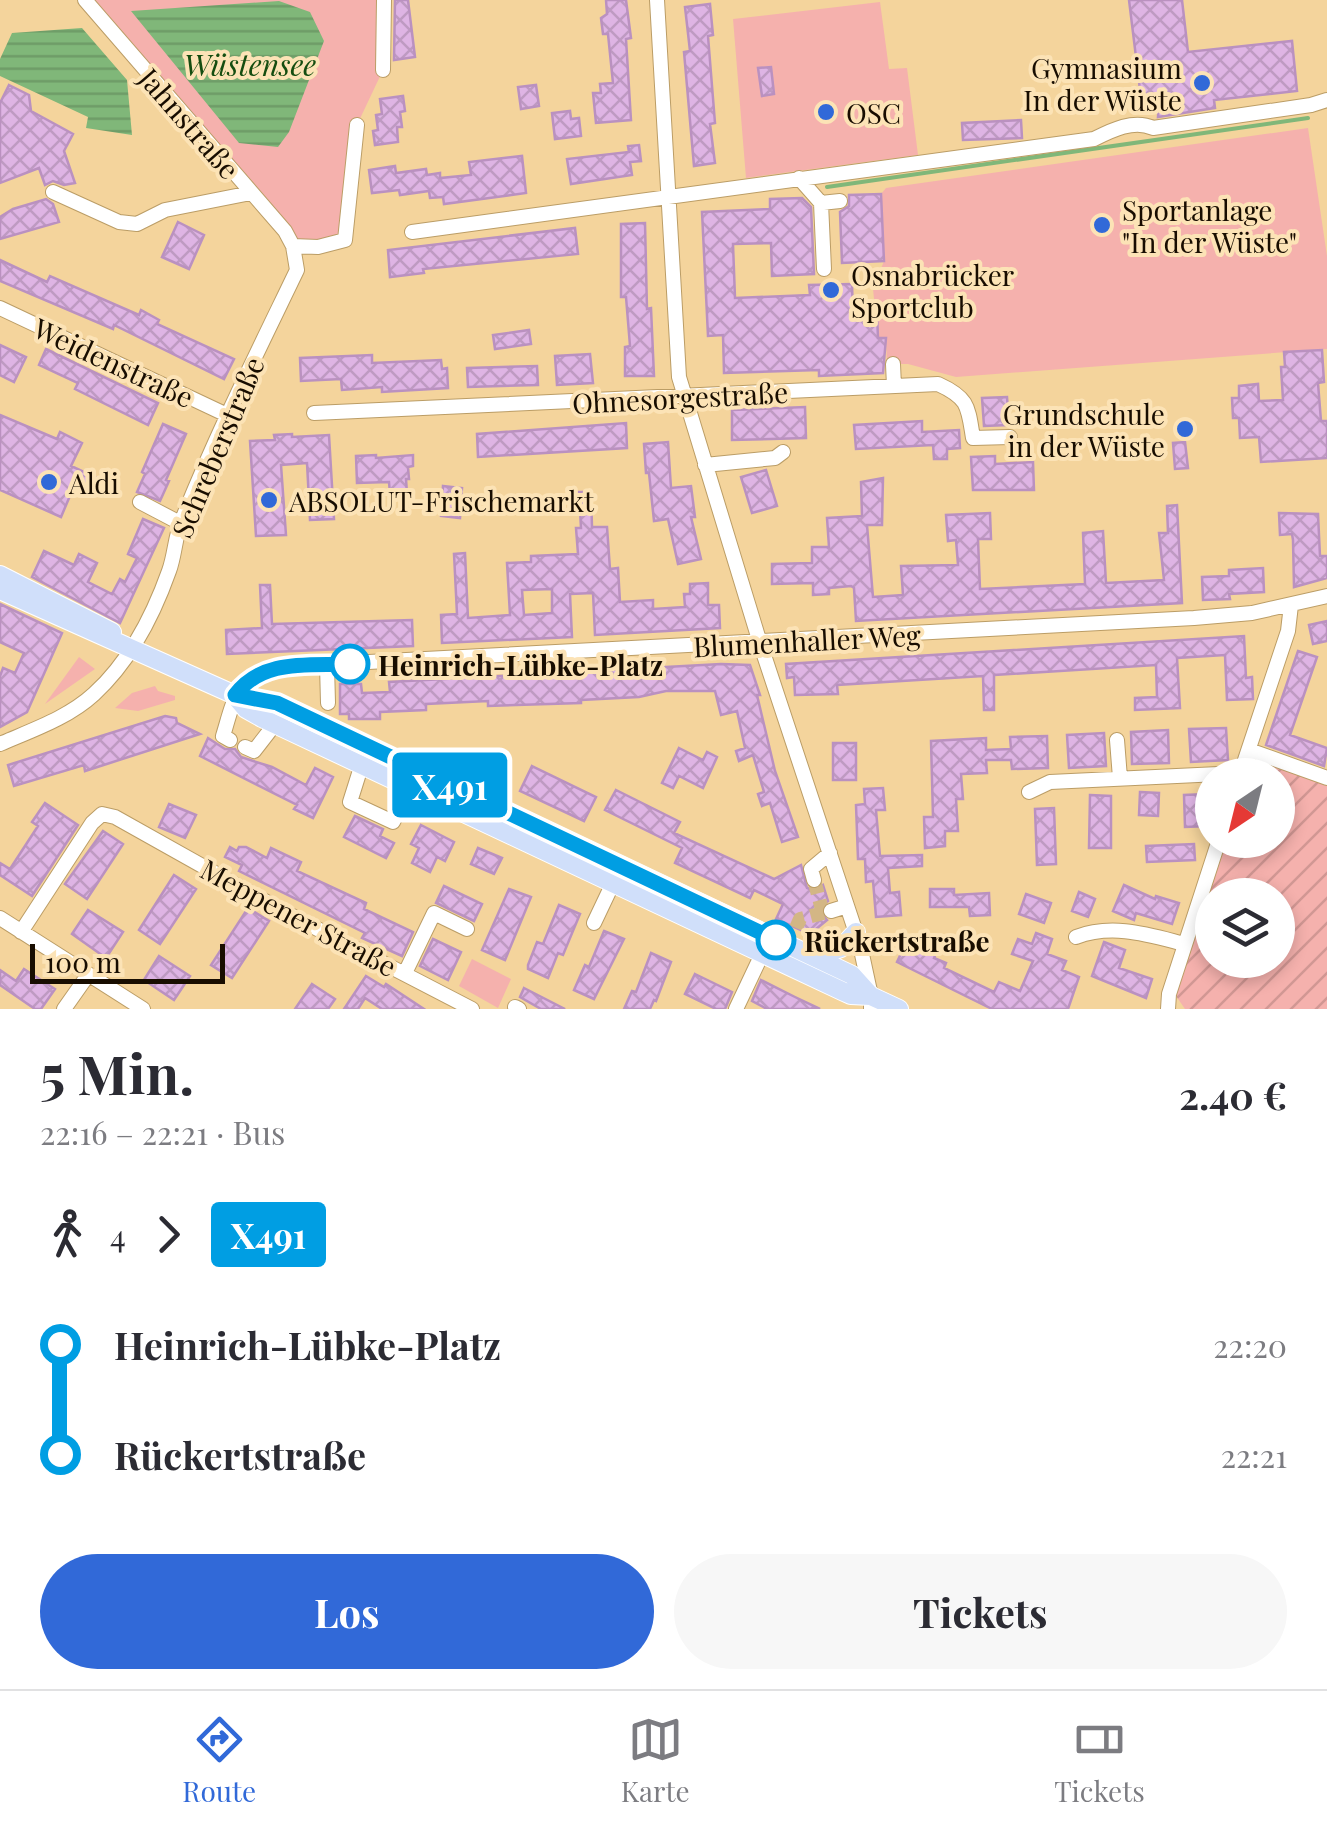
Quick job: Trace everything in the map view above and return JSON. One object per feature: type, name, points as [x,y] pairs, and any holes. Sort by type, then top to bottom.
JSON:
[{"type":"main road","points":[[7,585],[98,623],[133,647],[235,695],[277,703],[690,898],[791,938],[814,958],[852,976],[871,1003]]},
{"type":"main road","points":[[235,695],[246,709],[276,724],[762,954],[851,995],[899,1009]]},
{"type":"main road","points":[[814,958],[841,948],[856,932]]},
{"type":"street","name":"Jahnstraße","points":[[85,0],[293,246]]},
{"type":"street","points":[[383,70],[384,0]]},
{"type":"street","points":[[658,0],[678,359],[685,398],[856,932],[871,1003]]},
{"type":"street","points":[[412,232],[1094,138],[1117,128],[1146,124],[1153,128],[1327,100]]},
{"type":"street","points":[[293,246],[345,240],[356,125]]},
{"type":"street","points":[[799,178],[821,202],[824,269]]},
{"type":"street","points":[[53,192],[119,222],[136,224],[165,210],[251,193]]},
{"type":"street","points":[[821,202],[840,202]]},
{"type":"street","name":"Schreberstraße","points":[[0,744],[86,702],[133,647],[170,570],[180,523],[297,270],[293,246]]},
{"type":"street","name":"Weidenstraße","points":[[0,308],[227,415]]},
{"type":"street","points":[[893,364],[894,386]]},
{"type":"street","name":"Ohnesorgestraße","points":[[314,414],[938,384],[957,392],[968,406],[973,438],[1010,437]]},
{"type":"street","points":[[705,465],[775,458],[783,452]]},
{"type":"street","points":[[140,502],[180,523]]},
{"type":"street","name":"Blumenhaller Weg","points":[[235,695],[245,682],[274,667],[1194,618],[1252,613],[1327,596]]},
{"type":"street","points":[[1246,758],[1288,631],[1290,604]]},
{"type":"street","points":[[725,662],[728,644]]},
{"type":"street","points":[[327,665],[328,703]]},
{"type":"street","points":[[230,740],[223,736],[235,695]]},
{"type":"street","points":[[245,747],[254,752],[276,724]]},
{"type":"street","points":[[1117,740],[1120,778]]},
{"type":"street","points":[[1249,750],[1327,778]]},
{"type":"street","points":[[362,764],[350,802],[393,822],[418,791],[460,790]]},
{"type":"street","points":[[1030,792],[1050,782],[1195,776]]},
{"type":"street","name":"Meppener Straße","points":[[21,932],[92,822],[102,814],[115,817],[472,1009]]},
{"type":"street","points":[[814,880],[812,869],[830,853]]},
{"type":"street","points":[[1168,1009],[1169,994],[1213,858]]},
{"type":"street","points":[[594,923],[613,883]]},
{"type":"street","points":[[662,906],[683,908],[690,898]]},
{"type":"street","points":[[831,911],[847,906]]},
{"type":"street","points":[[404,973],[434,913],[467,929]]},
{"type":"street","points":[[0,918],[143,1009]]},
{"type":"street","points":[[1076,937],[1095,930],[1134,932],[1185,944]]},
{"type":"street","points":[[736,1009],[762,954]]},
{"type":"street","points":[[64,1009],[88,974]]},
{"type":"shaded area","points":[[85,0],[384,0],[383,70],[357,125],[345,240],[293,246]]},
{"type":"shaded area","name":"OSC","points":[[880,2],[889,69],[907,68],[918,155],[746,178],[733,19]]},
{"type":"shaded area","name":"Sportanlage \"In der Wüste\"","points":[[1308,128],[1327,256],[1327,349],[956,377],[908,364],[887,364],[886,338],[878,338],[873,289],[884,261],[881,194],[886,188]]},
{"type":"shaded area","points":[[79,657],[95,669],[45,704]]},
{"type":"shaded area","points":[[155,686],[158,691],[175,696],[175,700],[138,711],[115,708],[132,693]]},
{"type":"shaded area","points":[[1295,772],[1327,783],[1327,1009],[1185,1009],[1176,996],[1195,938],[1195,978],[1295,978],[1295,878],[1215,878],[1221,858],[1295,858]]},
{"type":"shaded area","points":[[472,959],[511,979],[498,1008],[459,986]]},
{"type":"water","name":"Wüstensee","points":[[279,1],[310,12],[324,41],[289,132],[278,147],[239,143],[131,11]]},
{"type":"water","points":[[82,28],[127,80],[132,135],[86,128],[88,117],[0,76],[0,59],[12,33]]},
{"type":"building","points":[[395,0],[408,0],[415,57],[394,60]]},
{"type":"building","points":[[606,0],[626,0],[631,38],[626,39],[631,120],[596,123],[593,93],[601,93],[600,84],[613,83],[608,34],[603,34],[601,18],[607,14]]},
{"type":"building","points":[[1129,0],[1182,0],[1188,52],[1292,41],[1297,91],[1214,100],[1215,108],[1158,117],[1159,102],[1146,103],[1145,97],[1141,98]]},
{"type":"building","points":[[710,4],[713,35],[708,36],[715,123],[710,124],[715,163],[694,166],[684,52],[690,51],[685,7]]},
{"type":"building","points":[[771,67],[774,94],[762,96],[758,68]]},
{"type":"building","points":[[9,85],[29,95],[31,111],[73,134],[64,151],[75,183],[53,181],[45,185],[39,168],[0,183],[0,103]]},
{"type":"building","points":[[536,85],[539,106],[521,109],[518,87]]},
{"type":"building","points":[[403,96],[405,111],[400,112],[398,142],[375,145],[376,115],[382,114],[380,99]]},
{"type":"building","points":[[570,111],[571,119],[579,118],[581,136],[555,139],[552,113]]},
{"type":"building","points":[[1021,120],[1022,138],[963,140],[962,123]]},
{"type":"building","points":[[639,145],[641,161],[630,162],[632,175],[571,184],[567,159],[629,152],[628,146]]},
{"type":"building","points":[[522,156],[526,193],[444,204],[443,197],[430,198],[429,191],[372,193],[369,170],[395,166],[396,173],[426,169],[427,175],[440,173],[440,178],[471,175],[469,162]]},
{"type":"building","name":"OSC","points":[[881,194],[884,261],[842,263],[840,212],[849,206],[849,195]]},
{"type":"building","name":"Osnabrücker Sportclub","points":[[802,198],[811,207],[814,274],[772,276],[771,243],[733,244],[735,298],[810,295],[809,285],[852,284],[853,315],[877,314],[878,338],[886,338],[883,373],[724,373],[723,335],[708,336],[702,212],[770,209],[770,199]]},
{"type":"building","points":[[46,199],[53,204],[59,222],[0,239],[0,217]]},
{"type":"building","points":[[178,222],[204,235],[189,269],[162,257]]},
{"type":"building","points":[[645,223],[647,309],[651,308],[654,376],[625,376],[625,347],[630,346],[626,297],[621,297],[621,224]]},
{"type":"building","points":[[575,228],[578,254],[423,269],[424,273],[390,277],[388,250]]},
{"type":"building","points":[[0,260],[47,282],[50,276],[139,315],[141,310],[159,320],[157,324],[234,359],[224,379],[114,325],[113,329],[0,281]]},
{"type":"building","points":[[529,330],[531,344],[495,349],[493,335]]},
{"type":"building","points":[[0,345],[26,357],[14,382],[0,375]]},
{"type":"building","points":[[46,349],[158,403],[148,425],[75,389],[78,383],[39,365]]},
{"type":"building","points":[[1322,350],[1324,382],[1318,383],[1321,421],[1327,421],[1327,458],[1261,462],[1259,437],[1240,438],[1232,398],[1239,398],[1239,386],[1258,384],[1259,401],[1283,400],[1284,352]]},
{"type":"building","points":[[590,354],[593,383],[557,385],[555,356]]},
{"type":"building","points":[[372,355],[372,363],[441,360],[442,369],[447,368],[448,388],[382,392],[382,387],[342,390],[341,379],[301,381],[300,358]]},
{"type":"building","points":[[537,366],[538,385],[468,387],[467,368]]},
{"type":"building","points":[[1007,397],[1009,425],[984,426],[982,398]]},
{"type":"building","points":[[805,407],[806,438],[732,440],[732,410]]},
{"type":"building","points":[[0,415],[57,439],[60,432],[82,443],[71,466],[99,479],[94,493],[75,484],[61,517],[0,490]]},
{"type":"building","points":[[922,421],[922,432],[959,430],[960,448],[947,449],[947,459],[934,459],[933,445],[856,449],[854,425]]},
{"type":"building","points":[[626,423],[627,448],[478,457],[477,434]]},
{"type":"building","points":[[163,424],[186,434],[160,501],[137,492]]},
{"type":"building","points":[[274,435],[329,435],[334,519],[310,520],[307,463],[281,465],[286,535],[256,536],[250,441],[275,440]]},
{"type":"building","points":[[668,442],[671,488],[691,486],[695,517],[691,517],[701,559],[678,564],[668,519],[654,521],[646,473],[644,444]]},
{"type":"building","points":[[1185,442],[1188,468],[1175,469],[1173,443]]},
{"type":"building","points":[[413,455],[413,466],[408,467],[406,479],[407,493],[390,494],[389,482],[357,483],[356,456]]},
{"type":"building","points":[[995,456],[995,464],[1033,462],[1034,490],[973,490],[971,457]]},
{"type":"building","points":[[766,470],[777,506],[752,513],[741,477]]},
{"type":"building","points":[[883,478],[882,525],[867,525],[873,597],[903,595],[901,566],[958,565],[956,540],[948,541],[946,515],[990,513],[991,539],[978,539],[980,589],[1085,584],[1083,533],[1103,531],[1106,583],[1164,580],[1159,533],[1168,533],[1167,506],[1177,505],[1182,603],[856,621],[851,586],[829,588],[829,594],[813,595],[813,583],[772,584],[772,564],[812,563],[812,547],[829,547],[827,518],[862,516],[861,482]]},
{"type":"building","points":[[443,486],[462,488],[460,518],[441,516]]},
{"type":"building","points":[[579,492],[591,492],[592,527],[607,527],[610,569],[618,568],[620,602],[653,600],[653,609],[685,607],[684,594],[690,594],[690,584],[708,583],[708,605],[719,605],[720,628],[595,635],[593,593],[570,594],[572,637],[442,643],[441,615],[457,614],[454,554],[465,553],[468,618],[510,615],[507,563],[531,562],[531,556],[578,554],[576,528],[581,528]],"holes":[[[552,589],[552,613],[524,615],[522,590]]]},
{"type":"building","points":[[1279,513],[1318,514],[1320,556],[1327,556],[1327,578],[1294,587],[1292,534],[1280,535]]},
{"type":"building","points":[[143,519],[164,528],[120,623],[32,577],[44,551],[74,565],[79,554],[97,563],[88,582],[112,594],[120,579],[125,582],[137,558],[128,554]]},
{"type":"building","points":[[1263,568],[1264,592],[1203,600],[1202,577]]},
{"type":"building","points":[[260,585],[270,585],[272,624],[412,620],[413,646],[227,654],[226,630],[262,628]]},
{"type":"building","points":[[0,604],[62,633],[27,712],[0,727],[0,676],[3,668],[15,673],[24,653],[0,642]]},
{"type":"building","points":[[1327,621],[1327,641],[1313,644],[1309,625]]},
{"type":"building","points":[[1244,636],[1246,678],[1252,677],[1253,699],[1227,700],[1225,655],[1177,658],[1180,708],[1135,710],[1135,698],[1157,697],[1156,665],[994,675],[994,710],[984,710],[983,676],[837,685],[838,694],[795,695],[794,677],[787,678],[786,664]]},
{"type":"building","points":[[1298,651],[1317,657],[1290,735],[1327,748],[1324,766],[1266,745]]},
{"type":"building","points":[[750,665],[775,771],[798,837],[782,842],[770,803],[762,806],[758,794],[764,792],[753,755],[739,761],[736,751],[745,748],[737,711],[721,715],[715,691],[666,691],[581,703],[426,704],[426,710],[380,712],[380,719],[349,719],[349,714],[340,714],[340,684],[361,684],[362,693],[390,692],[389,682]]},
{"type":"building","points":[[165,716],[176,718],[177,723],[200,734],[85,771],[84,765],[14,786],[8,765]]},
{"type":"building","points":[[1226,728],[1228,758],[1195,758],[1191,762],[1189,729]]},
{"type":"building","points":[[1168,730],[1169,763],[1132,764],[1131,732]]},
{"type":"building","points":[[1104,733],[1106,766],[1069,768],[1067,735]]},
{"type":"building","points":[[1047,736],[1048,768],[1012,769],[1011,760],[986,760],[987,773],[961,774],[963,799],[956,799],[958,831],[945,831],[945,846],[925,848],[924,817],[933,817],[931,741],[986,738],[986,750],[1011,749],[1010,737]]},
{"type":"building","points":[[208,738],[306,785],[315,768],[333,777],[313,818],[294,809],[297,805],[200,756]]},
{"type":"building","points":[[833,743],[856,743],[856,780],[833,780]]},
{"type":"building","points":[[679,748],[703,760],[707,752],[717,757],[703,788],[679,776],[673,788],[662,783]]},
{"type":"building","points":[[532,766],[596,797],[584,821],[520,791]]},
{"type":"building","points":[[883,788],[885,810],[876,810],[880,856],[922,855],[922,866],[888,868],[890,893],[899,892],[901,915],[876,917],[873,881],[866,882],[865,859],[858,859],[856,805],[865,804],[864,789]]},
{"type":"building","points":[[616,790],[680,822],[674,833],[774,879],[801,865],[807,888],[816,890],[823,885],[828,901],[821,913],[827,920],[810,934],[776,919],[783,904],[754,890],[750,898],[675,863],[682,848],[605,810]]},
{"type":"building","points":[[1140,792],[1159,793],[1158,816],[1139,815]]},
{"type":"building","points":[[1090,795],[1111,796],[1111,848],[1089,848]]},
{"type":"building","points":[[1184,795],[1195,795],[1195,827],[1185,827]]},
{"type":"building","points":[[45,803],[78,825],[32,896],[0,875],[0,863],[10,869],[38,826],[32,822]]},
{"type":"building","points":[[169,804],[196,815],[185,838],[159,827]]},
{"type":"building","points":[[1054,808],[1056,864],[1037,865],[1035,809]]},
{"type":"building","points":[[355,816],[383,829],[380,836],[394,843],[386,858],[344,837]]},
{"type":"building","points":[[421,825],[454,842],[445,861],[437,857],[430,872],[412,863],[419,848],[411,844]]},
{"type":"building","points":[[103,831],[123,844],[87,899],[65,884]]},
{"type":"building","points":[[1194,844],[1195,860],[1147,862],[1146,846]]},
{"type":"building","points":[[230,847],[237,851],[246,847],[267,858],[271,848],[301,862],[297,871],[366,903],[364,909],[413,932],[402,956],[362,938],[365,933],[239,871],[242,865],[225,857]]},
{"type":"building","points":[[478,848],[502,858],[494,874],[471,864]]},
{"type":"building","points":[[174,875],[196,889],[160,944],[139,930]]},
{"type":"building","points":[[1124,885],[1155,899],[1156,896],[1179,903],[1172,924],[1136,913],[1134,920],[1113,911]]},
{"type":"building","points":[[444,886],[482,904],[474,921],[436,903]]},
{"type":"building","points":[[509,889],[531,897],[505,960],[482,950]]},
{"type":"building","points":[[930,889],[954,889],[954,895],[989,893],[990,915],[970,916],[969,907],[930,907]]},
{"type":"building","points":[[1079,892],[1095,899],[1088,917],[1072,911]]},
{"type":"building","points":[[1026,894],[1051,903],[1044,923],[1019,914]]},
{"type":"building","points":[[559,905],[580,914],[563,955],[558,953],[548,978],[528,969],[528,965],[537,942],[543,944]]},
{"type":"building","points":[[248,908],[269,921],[232,978],[211,965]]},
{"type":"building","points":[[88,910],[123,932],[106,958],[72,934]]},
{"type":"building","points":[[604,931],[624,939],[594,999],[574,990]]},
{"type":"building","points":[[1036,933],[1052,939],[1047,954],[1066,961],[1062,970],[1079,977],[1068,1009],[992,1009],[897,962],[908,939],[936,953],[934,958],[946,963],[944,968],[994,992],[999,982],[1020,991],[1033,961],[1012,954],[1018,939],[1032,944]]},
{"type":"building","points":[[433,939],[461,952],[448,980],[420,966]]},
{"type":"building","points":[[1104,942],[1125,950],[1119,968],[1152,979],[1146,998],[1092,976]]},
{"type":"building","points":[[651,953],[671,962],[656,1001],[650,1009],[624,1009],[632,991],[636,992]]},
{"type":"building","points":[[159,956],[190,976],[174,1000],[144,980]]},
{"type":"building","points":[[24,969],[55,989],[41,1009],[35,1009],[0,985],[0,970],[16,981]]},
{"type":"building","points":[[695,974],[732,992],[725,1009],[716,1009],[685,994]]},
{"type":"building","points":[[366,976],[424,1009],[382,1009],[365,998],[358,1009],[344,1009]]},
{"type":"building","points":[[761,980],[820,1009],[767,1009],[752,1001]]},
{"type":"building","points":[[312,984],[335,999],[328,1009],[295,1009]]},
{"type":"building","points":[[524,988],[565,1009],[541,1009],[520,997]]},
{"type":"waterway","points":[[827,187],[1308,118]]},
{"type":"tunnel","points":[[814,880],[823,913],[831,911]]},
{"type":"tunnel","points":[[796,928],[800,919],[823,913]]},
{"type":"bus line","name":"X491","points":[[350,664],[274,667],[245,682],[235,695],[277,703],[776,940]]},
{"type":"place","name":"Gymnasium In der Wüste","points":[[1202,83]]},
{"type":"place","name":"OSC","points":[[826,112]]},
{"type":"place","name":"Sportanlage \"In der Wüste\"","points":[[1102,225]]},
{"type":"place","name":"Osnabrücker Sportclub","points":[[831,290]]},
{"type":"place","name":"Grundschule in der Wüste","points":[[1185,429]]},
{"type":"place","name":"Aldi","points":[[49,482]]},
{"type":"place","name":"ABSOLUT-Frischemarkt","points":[[269,500]]},
{"type":"place","name":"Heinrich-Lübke-Platz","points":[[350,664]]},
{"type":"place","name":"Rückertstraße","points":[[776,940]]}]
